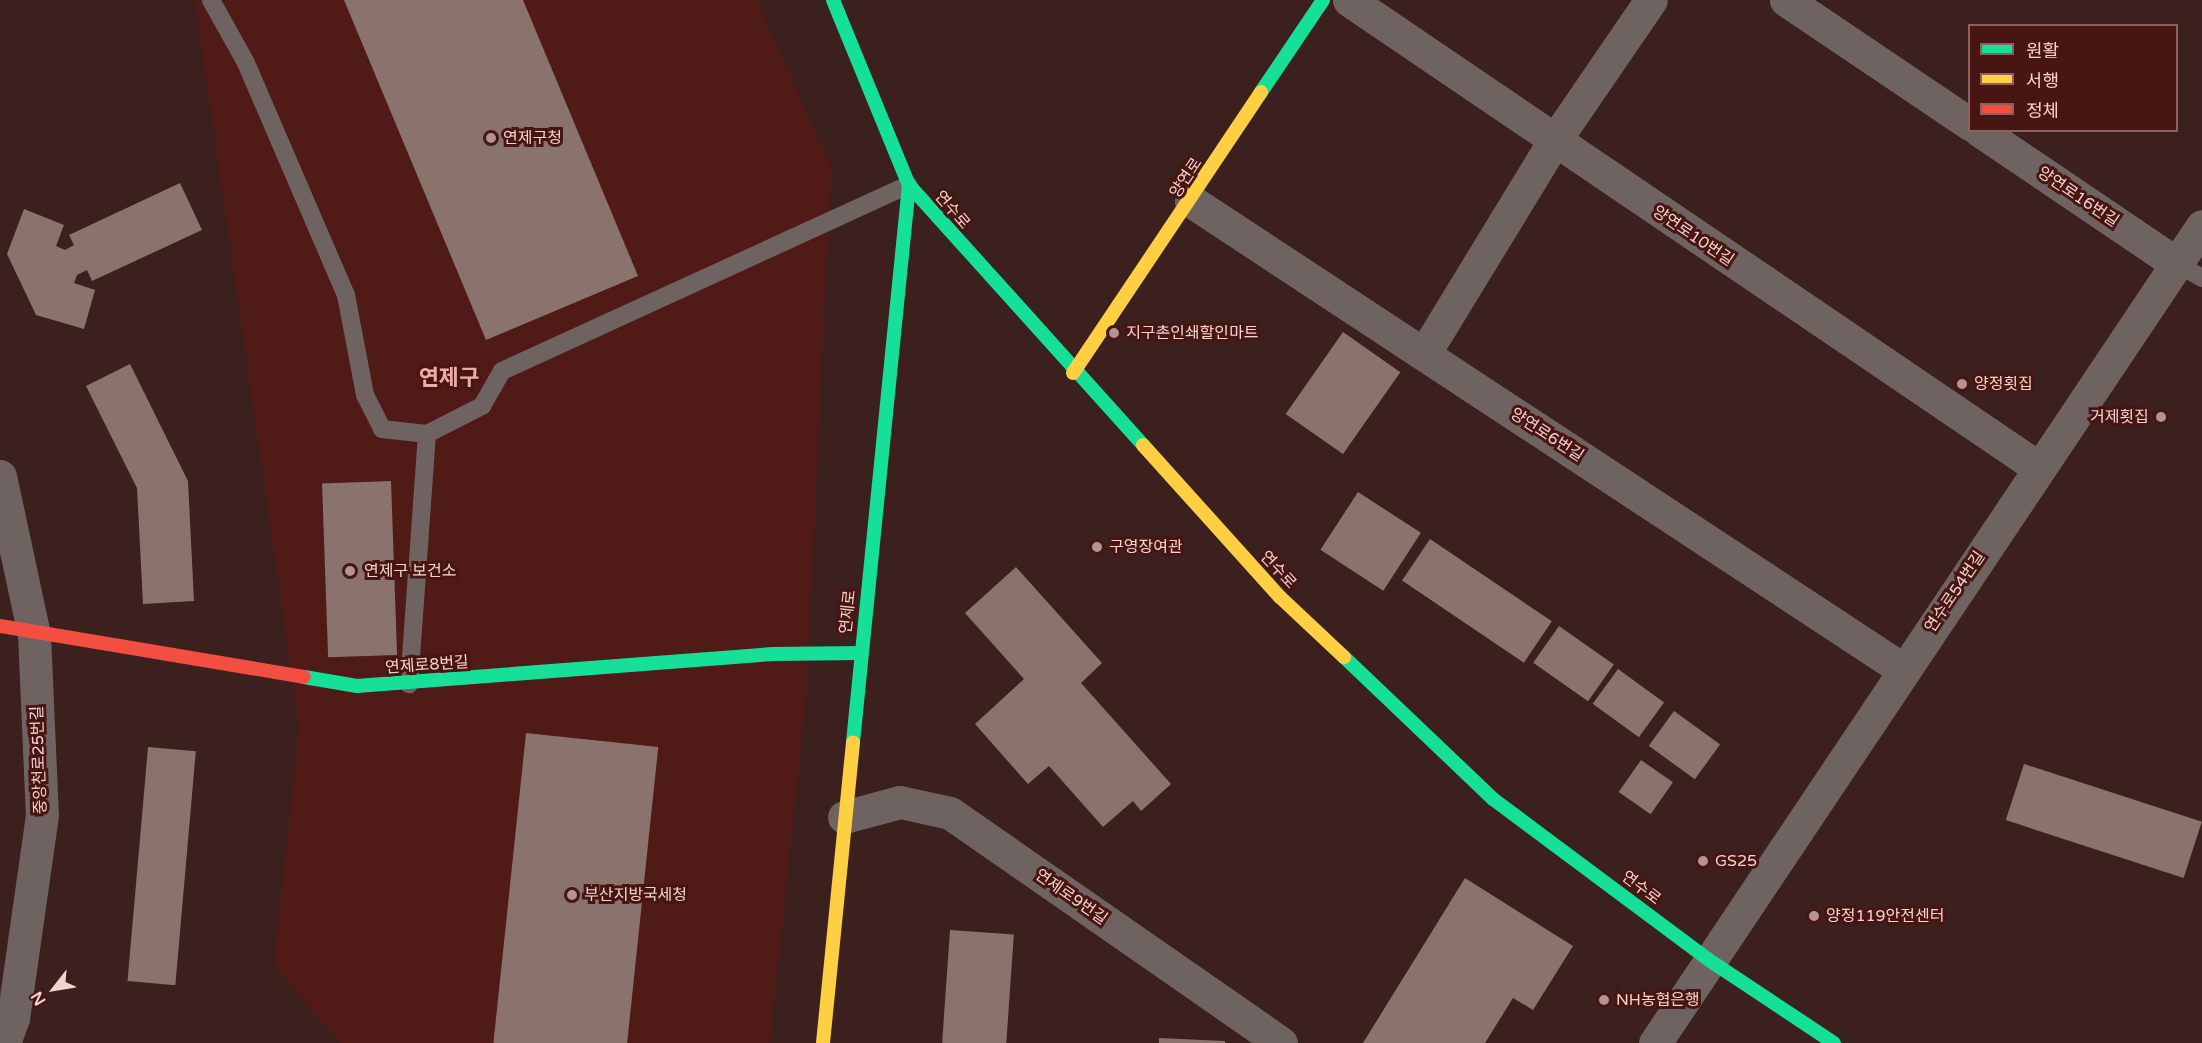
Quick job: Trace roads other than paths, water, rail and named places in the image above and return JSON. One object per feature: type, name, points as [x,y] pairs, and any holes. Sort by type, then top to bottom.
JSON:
[{"type":"main road","name":"연수로","points":[[833,0],[909,185],[1073,372],[1280,597],[1493,799],[1709,960],[1834,1043]]},
{"type":"main road","name":"양연로","points":[[1073,372],[1191,201],[1323,0]]},
{"type":"main road","name":"연제로","points":[[823,1043],[909,185]]},
{"type":"main road","name":"연제로8번길","points":[[0,626],[34,634],[357,686],[409,684],[773,654],[861,653]]},
{"type":"street","name":"양연로10번길","points":[[1349,0],[1554,142],[2039,468]]},
{"type":"street","points":[[1424,354],[1554,142],[1651,0]]},
{"type":"street","points":[[1786,0],[1968,123]]},
{"type":"street","name":"양연로16번길","points":[[1982,132],[2189,271]]},
{"type":"street","name":"양연로6번길","points":[[1191,201],[1902,669]]},
{"type":"street","name":"연수로54번길","points":[[1656,1043],[1902,669],[2039,468],[2189,271],[2202,226]]},
{"type":"street","name":"중앙천로25번길","points":[[0,476],[34,634],[42,815],[13,1018],[4,1043]]},
{"type":"street","name":"연제로9번길","points":[[844,817],[900,802],[950,813],[1281,1043]]},
{"type":"lane","points":[[211,0],[246,63],[346,295],[365,395],[382,429],[428,434],[482,406],[502,371],[909,185]]},
{"type":"lane","points":[[409,684],[428,434]]},
{"type":"place","name":"연제구청","points":[[491,138]]},
{"type":"place","name":"지구촌인쇄할인마트","points":[[1114,333]]},
{"type":"place","name":"양정횟집","points":[[1962,384]]},
{"type":"place","name":"거제횟집","points":[[2161,417]]},
{"type":"place","name":"구영장여관","points":[[1097,547]]},
{"type":"place","name":"연제구 보건소","points":[[350,571]]},
{"type":"place","name":"GS25","points":[[1703,861]]},
{"type":"place","name":"부산지방국세청","points":[[572,895]]},
{"type":"place","name":"양정119안전센터","points":[[1814,916]]},
{"type":"place","name":"NH농협은행","points":[[1604,1000]]},
{"type":"district","name":"연제구","points":[[449,379]]}]
